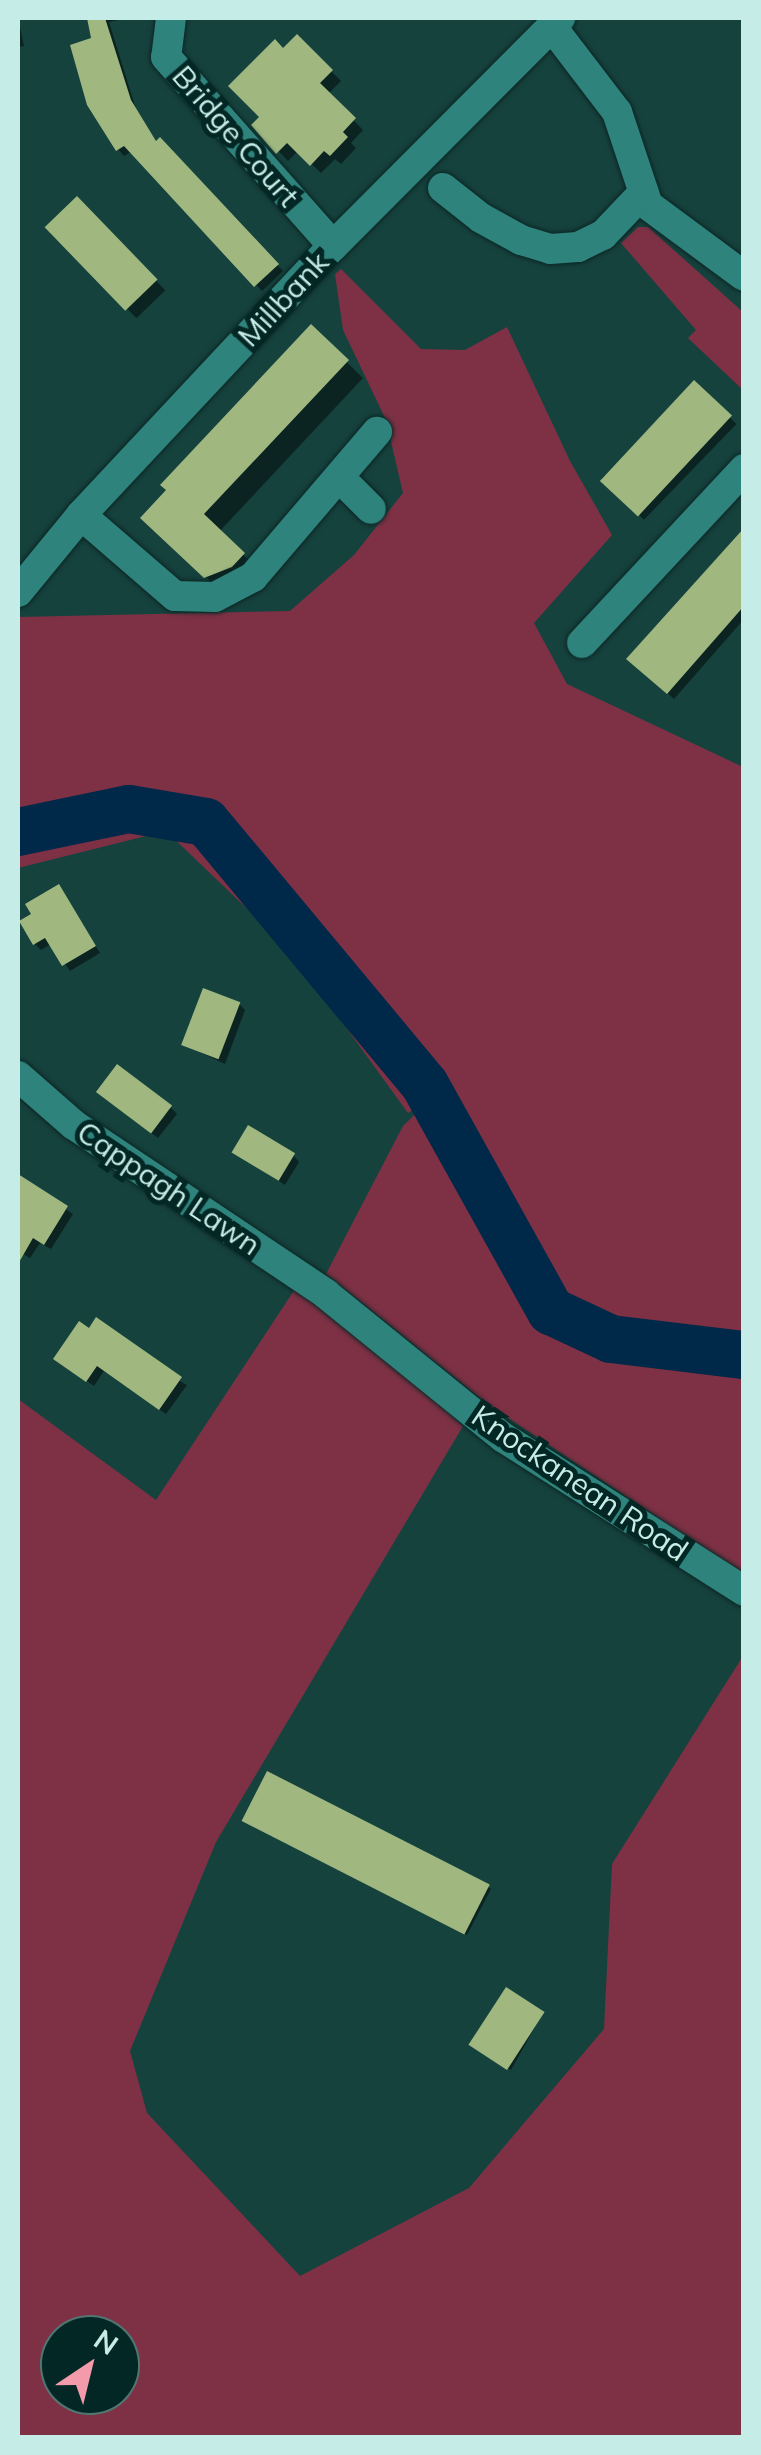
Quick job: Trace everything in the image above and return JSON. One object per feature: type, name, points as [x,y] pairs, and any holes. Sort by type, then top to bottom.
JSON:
[{"type":"street","name":"Bridge Court","points":[[171,18],[166,57],[332,246]]},
{"type":"street","name":"Millbank","points":[[18,592],[81,515],[332,246],[556,22]]},
{"type":"street","points":[[556,22],[617,112],[648,205],[744,276]]},
{"type":"street","points":[[443,188],[494,226],[550,249],[578,247],[603,235],[644,192]]},
{"type":"street","points":[[81,515],[175,596],[215,597],[253,576],[377,432]]},
{"type":"street","points":[[582,643],[744,469]]},
{"type":"street","points":[[339,477],[372,509]]},
{"type":"street","name":"Cappagh Lawn","points":[[18,1076],[74,1125],[326,1294]]},
{"type":"street","name":"Knockanean Road","points":[[326,1294],[504,1438],[744,1591]]},
{"type":"shaded area","points":[[638,227],[648,227],[743,312],[743,390],[688,338],[696,330],[621,243]]},
{"type":"shaded area","points":[[341,269],[421,349],[465,350],[507,327],[570,461],[612,535],[534,623],[567,684],[743,767],[743,1574],[489,1405],[326,1274],[403,1126],[439,1091],[408,1113],[290,950],[166,831],[18,868],[18,617],[290,611],[354,555],[403,493],[386,420],[343,330],[335,274]]},
{"type":"shaded area","points":[[295,1289],[389,1359],[463,1426],[216,1842],[130,2051],[147,2113],[300,2276],[469,2188],[604,2029],[612,1864],[743,1656],[743,2437],[18,2437],[18,1399],[156,1500]]},
{"type":"building","points":[[87,18],[105,18],[131,100],[156,141],[160,137],[279,264],[254,287],[124,146],[116,151],[87,105],[70,45],[91,38]]},
{"type":"building","points":[[297,34],[333,70],[320,83],[356,118],[343,132],[348,137],[330,156],[324,151],[310,166],[287,143],[276,154],[251,125],[259,117],[228,86],[275,39],[283,48]]},
{"type":"building","points":[[77,196],[158,279],[125,311],[45,227]]},
{"type":"building","points":[[311,324],[349,360],[204,514],[245,553],[232,567],[204,578],[140,518],[166,490],[160,485]]},
{"type":"building","points":[[694,380],[732,415],[638,516],[600,481]]},
{"type":"building","points":[[744,528],[744,606],[667,694],[626,659]]},
{"type":"building","points":[[59,884],[96,946],[62,966],[45,938],[33,945],[19,921],[31,914],[25,904]]},
{"type":"building","points":[[203,988],[240,1002],[218,1059],[181,1045]]},
{"type":"building","points":[[117,1064],[172,1106],[151,1133],[96,1092]]},
{"type":"building","points":[[248,1125],[295,1153],[279,1181],[232,1152]]},
{"type":"building","points":[[18,1174],[68,1206],[44,1245],[33,1238],[18,1264]]},
{"type":"building","points":[[96,1317],[182,1377],[159,1410],[97,1366],[86,1382],[53,1359],[79,1321],[89,1328]]},
{"type":"building","points":[[267,1771],[490,1884],[464,1934],[242,1821]]},
{"type":"building","points":[[506,1987],[545,2012],[507,2070],[468,2045]]},
{"type":"waterway","points":[[18,832],[129,809],[206,822],[425,1085],[551,1311],[611,1339],[744,1355]]}]
